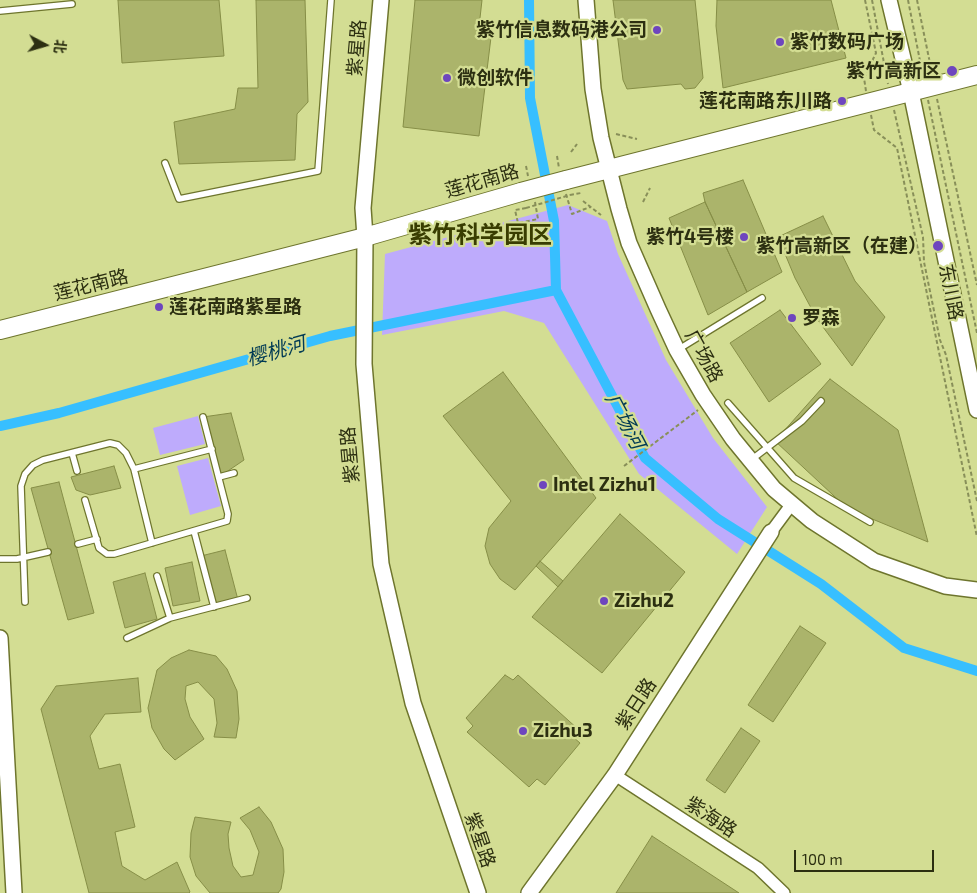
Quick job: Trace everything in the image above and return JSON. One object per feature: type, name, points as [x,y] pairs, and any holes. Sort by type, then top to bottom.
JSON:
[{"type":"main road","name":"莲花南路","points":[[0,330],[364,237],[523,200],[568,188],[609,170],[977,75]]},
{"type":"street","name":"紫星路","points":[[381,0],[362,208],[364,237],[364,364],[381,564],[413,703],[478,893]]},
{"type":"street","name":"广场路","points":[[586,0],[593,89],[609,170],[630,243],[677,350],[708,402],[774,489],[812,521],[874,561],[945,586],[977,590]]},
{"type":"street","name":"东川路","points":[[889,0],[924,89],[977,410]]},
{"type":"street","points":[[771,532],[791,505]]},
{"type":"street","name":"紫日路","points":[[529,893],[615,775],[771,532]]},
{"type":"street","points":[[0,638],[14,893]]},
{"type":"street","name":"紫海路","points":[[615,775],[758,868],[784,893]]},
{"type":"lane","points":[[165,163],[178,199],[318,172],[331,0]]},
{"type":"lane","points":[[0,11],[72,4]]},
{"type":"lane","points":[[677,350],[762,298]]},
{"type":"lane","points":[[751,460],[802,420],[821,401]]},
{"type":"lane","points":[[728,403],[794,478],[870,522]]},
{"type":"lane","points":[[85,500],[102,552],[114,554],[227,521],[228,514],[203,417]]},
{"type":"lane","points":[[25,602],[20,503],[21,486],[25,474],[33,465],[44,460],[110,443],[118,445],[126,453],[134,469],[152,543]]},
{"type":"lane","points":[[134,469],[212,449]]},
{"type":"lane","points":[[72,453],[77,470]]},
{"type":"lane","points":[[219,477],[234,472]]},
{"type":"lane","points":[[194,531],[214,607]]},
{"type":"lane","points":[[78,544],[97,539]]},
{"type":"lane","points":[[0,559],[22,558],[48,552]]},
{"type":"lane","points":[[157,576],[170,618]]},
{"type":"lane","points":[[127,638],[170,618],[247,598]]},
{"type":"path","points":[[865,0],[876,53],[864,78],[868,103],[874,130],[897,148],[977,537]]},
{"type":"path","name":"东川路","points":[[872,0],[922,237],[924,262],[940,340],[946,355],[977,501]]},
{"type":"path","name":"东川路","points":[[908,0],[924,89],[977,333]]},
{"type":"path","points":[[917,0],[924,89],[977,285]]},
{"type":"path","points":[[616,134],[637,139]]},
{"type":"path","points":[[571,152],[577,144]]},
{"type":"path","points":[[538,213],[538,219],[518,224],[515,210],[523,200],[568,188],[581,193]]},
{"type":"path","points":[[643,202],[650,188]]},
{"type":"path","points":[[583,201],[601,216]]},
{"type":"path","points":[[568,205],[572,214],[590,207]]},
{"type":"path","points":[[624,466],[708,402]]},
{"type":"shaded area","points":[[568,205],[607,221],[618,254],[666,360],[713,438],[767,507],[737,554],[639,474],[544,323],[504,311],[382,335],[385,254]]},
{"type":"shaded area","points":[[198,416],[205,444],[160,455],[153,428]]},
{"type":"shaded area","points":[[208,458],[221,506],[190,515],[177,466]]},
{"type":"building","points":[[118,0],[219,0],[224,56],[122,63]]},
{"type":"building","points":[[256,0],[305,0],[308,102],[297,114],[295,160],[179,164],[174,122],[235,109],[238,88],[258,88]]},
{"type":"building","name":"微创软件","points":[[415,0],[482,0],[479,27],[492,29],[479,136],[403,127]]},
{"type":"building","name":"紫竹信息数码港公司","points":[[613,0],[695,0],[703,78],[695,88],[685,89],[681,84],[627,89],[623,80]]},
{"type":"building","name":"紫竹数码广场","points":[[717,0],[831,0],[846,58],[723,88],[716,26]]},
{"type":"building","name":"紫竹4号楼","points":[[743,180],[782,272],[747,292],[705,202],[703,193]]},
{"type":"building","name":"紫竹4号楼","points":[[705,202],[747,292],[708,315],[669,218]]},
{"type":"building","points":[[823,216],[855,281],[885,317],[852,366],[817,319],[795,278],[778,237]]},
{"type":"building","points":[[780,310],[821,364],[769,402],[730,343]]},
{"type":"building","name":"Intel Zizhu1","points":[[503,372],[596,498],[515,590],[500,579],[490,564],[485,546],[489,528],[511,501],[443,416]]},
{"type":"building","points":[[830,379],[898,430],[928,542],[848,509],[775,441]]},
{"type":"building","points":[[231,413],[244,460],[219,477],[203,417]]},
{"type":"building","points":[[114,466],[121,488],[90,495],[76,490],[71,477]]},
{"type":"building","points":[[59,482],[94,613],[68,620],[31,488]]},
{"type":"building","name":"Zizhu2","points":[[620,514],[685,572],[602,673],[532,617]]},
{"type":"building","points":[[225,550],[238,600],[214,607],[201,556]]},
{"type":"building","points":[[540,561],[563,581],[558,587],[536,566]]},
{"type":"building","points":[[192,562],[200,601],[173,606],[165,568]]},
{"type":"building","points":[[145,573],[157,619],[125,628],[113,582]]},
{"type":"building","points":[[800,626],[826,643],[773,722],[748,705]]},
{"type":"building","points":[[189,650],[216,656],[227,669],[237,691],[239,719],[236,738],[214,737],[217,723],[214,699],[198,682],[186,686],[185,699],[190,717],[204,739],[175,760],[164,749],[152,728],[148,708],[157,670],[171,658]]},
{"type":"building","name":"Zizhu3","points":[[505,675],[513,680],[518,675],[579,730],[573,737],[580,743],[545,785],[537,779],[529,787],[467,732],[473,726],[466,718]]},
{"type":"building","points":[[138,678],[141,712],[105,714],[90,736],[99,769],[120,764],[135,827],[115,832],[122,866],[145,880],[177,862],[189,893],[89,893],[41,709],[56,686]]},
{"type":"building","points":[[741,728],[760,741],[725,793],[706,780]]},
{"type":"building","points":[[259,807],[271,822],[283,849],[284,872],[281,889],[278,893],[210,893],[196,876],[190,857],[191,833],[195,817],[231,822],[228,834],[229,848],[233,866],[241,877],[253,875],[259,852],[250,830],[240,818]]},
{"type":"building","points":[[652,836],[739,893],[616,893]]},
{"type":"waterway","name":"广场河","points":[[529,0],[530,98],[554,221],[556,290],[645,458],[718,519],[821,584],[904,648],[977,671]]},
{"type":"waterway","name":"樱桃河","points":[[0,426],[59,413],[330,336],[556,290]]},
{"type":"place","name":"紫竹信息数码港公司","points":[[657,30]]},
{"type":"place","name":"紫竹数码广场","points":[[780,42]]},
{"type":"place","name":"紫竹高新区","points":[[952,71]]},
{"type":"place","name":"微创软件","points":[[447,78]]},
{"type":"place","name":"莲花南路东川路","points":[[842,101]]},
{"type":"place","name":"紫竹4号楼","points":[[744,237]]},
{"type":"place","name":"紫竹高新区（在建）","points":[[938,246]]},
{"type":"place","name":"莲花南路紫星路","points":[[159,307]]},
{"type":"place","name":"罗森","points":[[792,318]]},
{"type":"place","name":"Intel Zizhu1","points":[[543,485]]},
{"type":"place","name":"Zizhu2","points":[[604,601]]},
{"type":"place","name":"Zizhu3","points":[[523,731]]},
{"type":"district","name":"紫竹科学园区","points":[[480,235]]}]
